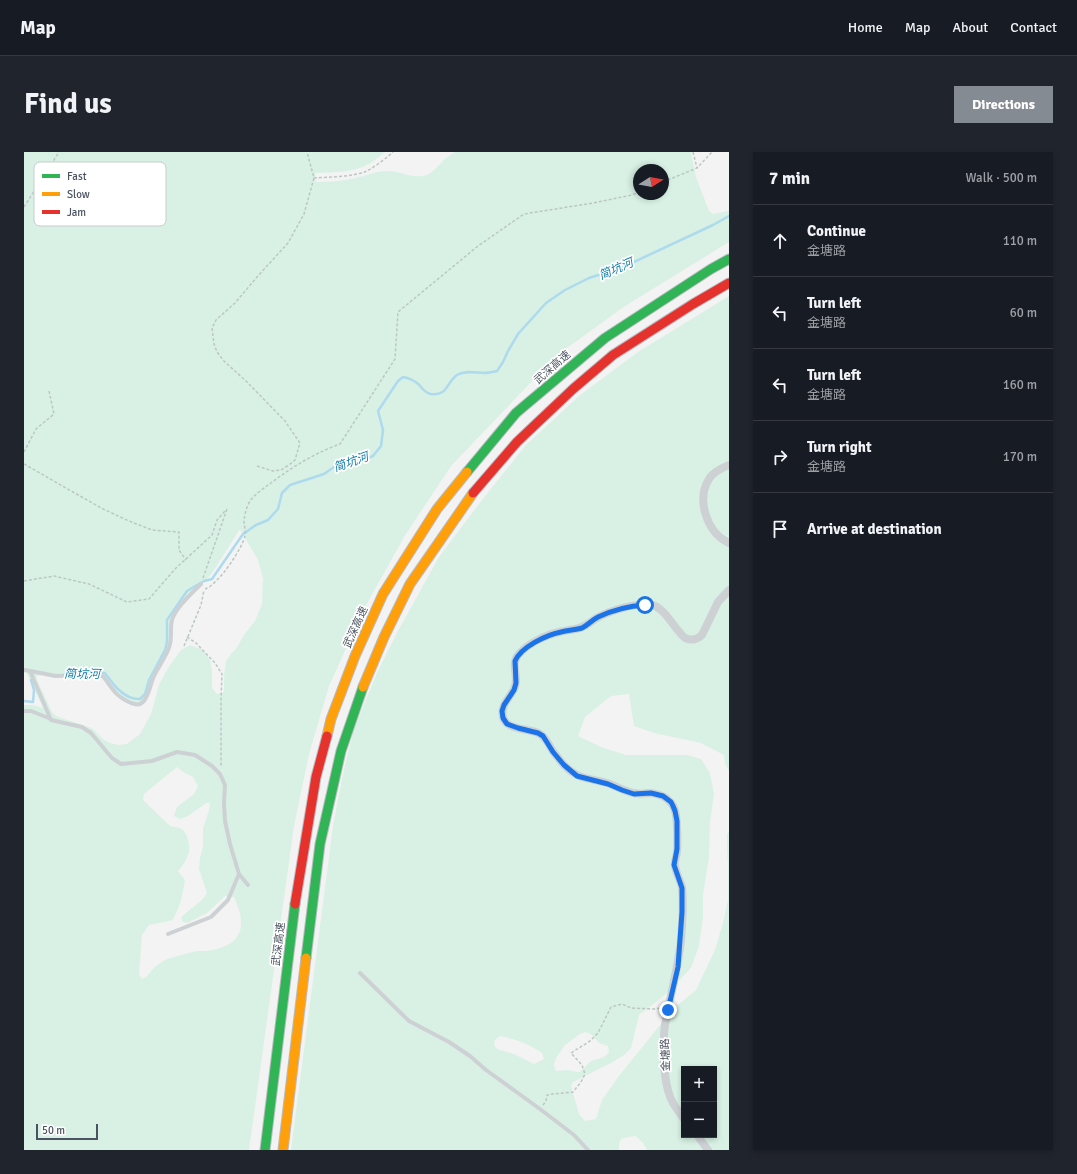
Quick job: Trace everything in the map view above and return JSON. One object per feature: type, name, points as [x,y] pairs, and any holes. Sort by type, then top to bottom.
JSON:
[{"type":"highway","name":"武深高速","points":[[265,1150],[296,894],[316,777],[331,719],[355,656],[383,594],[436,509],[516,413],[605,338],[711,268],[729,259]]},
{"type":"highway","points":[[282,1150],[320,844],[341,751],[360,694],[384,637],[410,584],[477,487],[517,442],[574,388],[613,355],[729,283]]},
{"type":"street","points":[[729,465],[717,470],[710,478],[703,492],[704,508],[710,526],[714,532],[729,543]]},
{"type":"street","name":"金塘路","points":[[681,1115],[671,1099],[666,1082],[664,1051],[665,1025],[678,967],[682,926],[682,888],[674,865],[677,849],[677,821],[675,811],[671,802],[663,796],[657,794],[634,794],[608,784],[577,776],[564,765],[553,752],[543,736],[538,733],[507,724],[503,718],[502,711],[504,705],[514,690],[516,683],[516,658],[523,650],[540,639],[552,634],[580,628],[587,625],[594,619],[612,611],[626,607],[645,605],[659,608],[680,634],[689,640],[694,640],[702,635],[718,602],[729,590]]},
{"type":"street","points":[[699,1138],[708,1150]]},
{"type":"lane","points":[[24,670],[56,676],[103,676],[119,697],[134,704],[141,704],[170,645],[172,619],[177,610],[201,584]]},
{"type":"lane","points":[[30,671],[51,720]]},
{"type":"lane","points":[[24,711],[31,711],[51,720],[82,727],[91,733],[112,758],[121,764],[152,761],[177,752],[195,755],[212,766],[220,774],[225,784],[225,821],[230,844],[239,874],[248,885]]},
{"type":"lane","points":[[168,934],[211,917],[228,900],[239,874]]},
{"type":"lane","points":[[360,973],[409,1021],[449,1042],[470,1056],[486,1070],[574,1135],[588,1150]]},
{"type":"path","points":[[53,162],[59,152]]},
{"type":"path","points":[[257,466],[274,471],[281,470],[295,460],[300,443],[285,421],[224,361],[214,344],[212,328],[216,320],[235,303],[288,243],[304,214],[314,178],[307,152]]},
{"type":"path","points":[[314,178],[355,174],[367,171],[393,152]]},
{"type":"path","points":[[693,152],[698,168]]},
{"type":"path","points":[[669,180],[698,168],[712,152]]},
{"type":"path","points":[[24,207],[34,191]]},
{"type":"path","points":[[184,646],[203,599],[204,589],[212,586],[223,574],[239,551],[245,536],[245,510],[250,500],[291,468],[340,444],[394,359],[398,312],[478,246],[524,214],[593,203],[633,195]]},
{"type":"path","points":[[24,452],[36,429],[54,414],[49,391]]},
{"type":"path","points":[[24,464],[101,508],[129,521],[152,530],[180,532],[179,550],[186,560]]},
{"type":"path","points":[[24,581],[54,576],[89,584],[127,602],[149,599],[175,569],[212,535],[217,520],[227,510],[204,576]]},
{"type":"path","points":[[188,637],[215,663],[222,674],[220,774]]},
{"type":"path","points":[[540,1109],[546,1101],[547,1096],[573,1092],[581,1082],[585,1074],[582,1065],[571,1052],[590,1041],[598,1033],[611,1007],[622,1004],[630,1008],[669,1008]]},
{"type":"green space","points":[[24,152],[385,152],[366,166],[345,171],[315,173],[316,182],[343,180],[383,171],[423,176],[432,172],[446,158],[455,152],[691,152],[696,177],[709,211],[713,214],[729,211],[729,242],[625,306],[556,356],[451,466],[404,537],[364,609],[329,686],[309,754],[294,826],[249,1150],[24,1150],[24,705],[33,705],[43,708],[26,672],[24,671]],"holes":[[[240,529],[258,560],[263,579],[262,604],[255,621],[226,661],[224,692],[217,694],[212,688],[212,670],[210,660],[203,650],[190,645],[181,650],[168,668],[159,685],[151,714],[140,734],[127,744],[119,745],[110,743],[104,740],[92,728],[61,718],[52,712],[38,682],[37,676],[42,675],[54,678],[74,676],[101,677],[114,693],[122,699],[141,706],[144,703],[155,676],[171,645],[173,620],[178,611],[212,573]],[[177,767],[193,777],[198,786],[194,794],[177,807],[174,816],[180,819],[188,816],[206,803],[210,803],[203,829],[203,846],[199,869],[207,893],[202,900],[181,918],[183,922],[187,923],[207,913],[225,896],[234,897],[240,915],[240,931],[237,937],[224,947],[207,951],[197,951],[167,959],[155,967],[146,977],[142,979],[139,974],[142,935],[149,925],[173,920],[181,901],[185,880],[178,871],[189,852],[188,838],[185,832],[170,826],[143,800],[144,794]]]},
{"type":"green space","points":[[729,296],[729,770],[725,764],[724,755],[701,743],[654,733],[634,726],[629,694],[611,696],[585,717],[578,736],[601,747],[626,755],[687,755],[701,759],[710,773],[714,794],[710,822],[709,857],[703,895],[703,917],[699,946],[691,968],[665,995],[639,1015],[631,1048],[624,1055],[609,1064],[573,1082],[571,1086],[579,1114],[585,1121],[596,1119],[602,1100],[618,1077],[673,1009],[696,990],[715,950],[728,900],[727,835],[729,831],[729,1150],[647,1150],[636,1136],[621,1139],[619,1143],[619,1150],[291,1150],[333,826],[343,774],[354,729],[377,673],[399,629],[439,557],[526,445],[579,396],[638,352]],"holes":[[[585,1032],[591,1034],[599,1043],[608,1046],[609,1052],[604,1057],[591,1061],[580,1072],[568,1070],[556,1071],[554,1065],[556,1058],[565,1045]],[[500,1036],[517,1040],[542,1053],[544,1059],[534,1064],[514,1054],[497,1049],[494,1045],[495,1040]]]},
{"type":"waterway","name":"简坑河","points":[[78,674],[105,673],[115,686],[124,694],[134,699],[140,699],[145,694],[149,680],[165,650],[167,642],[167,620],[187,591],[204,581],[212,579],[243,534],[256,525],[268,520],[278,509],[282,493],[290,485],[324,474],[334,467],[350,465],[373,456],[381,446],[383,430],[378,411],[398,381],[403,377],[408,378],[417,383],[423,390],[431,394],[437,394],[444,391],[453,378],[460,373],[486,373],[497,371],[518,334],[546,303],[565,290],[589,278],[621,268],[729,216]]},
{"type":"waterway","name":"简坑河","points":[[24,701],[33,702],[34,690],[31,680]]},
{"type":"traffic: fast","points":[[467,472],[516,413],[605,338],[711,269],[729,259]]},
{"type":"traffic: fast","points":[[306,958],[320,844],[341,751],[363,687]]},
{"type":"traffic: fast","points":[[265,1150],[295,904]]},
{"type":"traffic: slow","points":[[327,736],[331,719],[355,656],[383,594],[437,509],[467,472]]},
{"type":"traffic: slow","points":[[363,687],[384,637],[410,584],[473,493]]},
{"type":"traffic: slow","points":[[283,1150],[306,958]]},
{"type":"traffic: jam","points":[[473,493],[517,442],[573,389],[613,355],[729,283]]},
{"type":"traffic: jam","points":[[295,904],[316,777],[327,736]]},
{"type":"route","points":[[645,605],[626,607],[612,611],[594,619],[587,625],[580,628],[562,631],[540,639],[523,650],[515,661],[516,683],[514,690],[504,705],[502,715],[507,724],[538,733],[543,736],[553,752],[564,765],[577,776],[603,782],[634,794],[657,794],[663,796],[671,802],[676,817],[677,854],[674,865],[683,895],[681,942],[678,967],[668,1010]]}]
